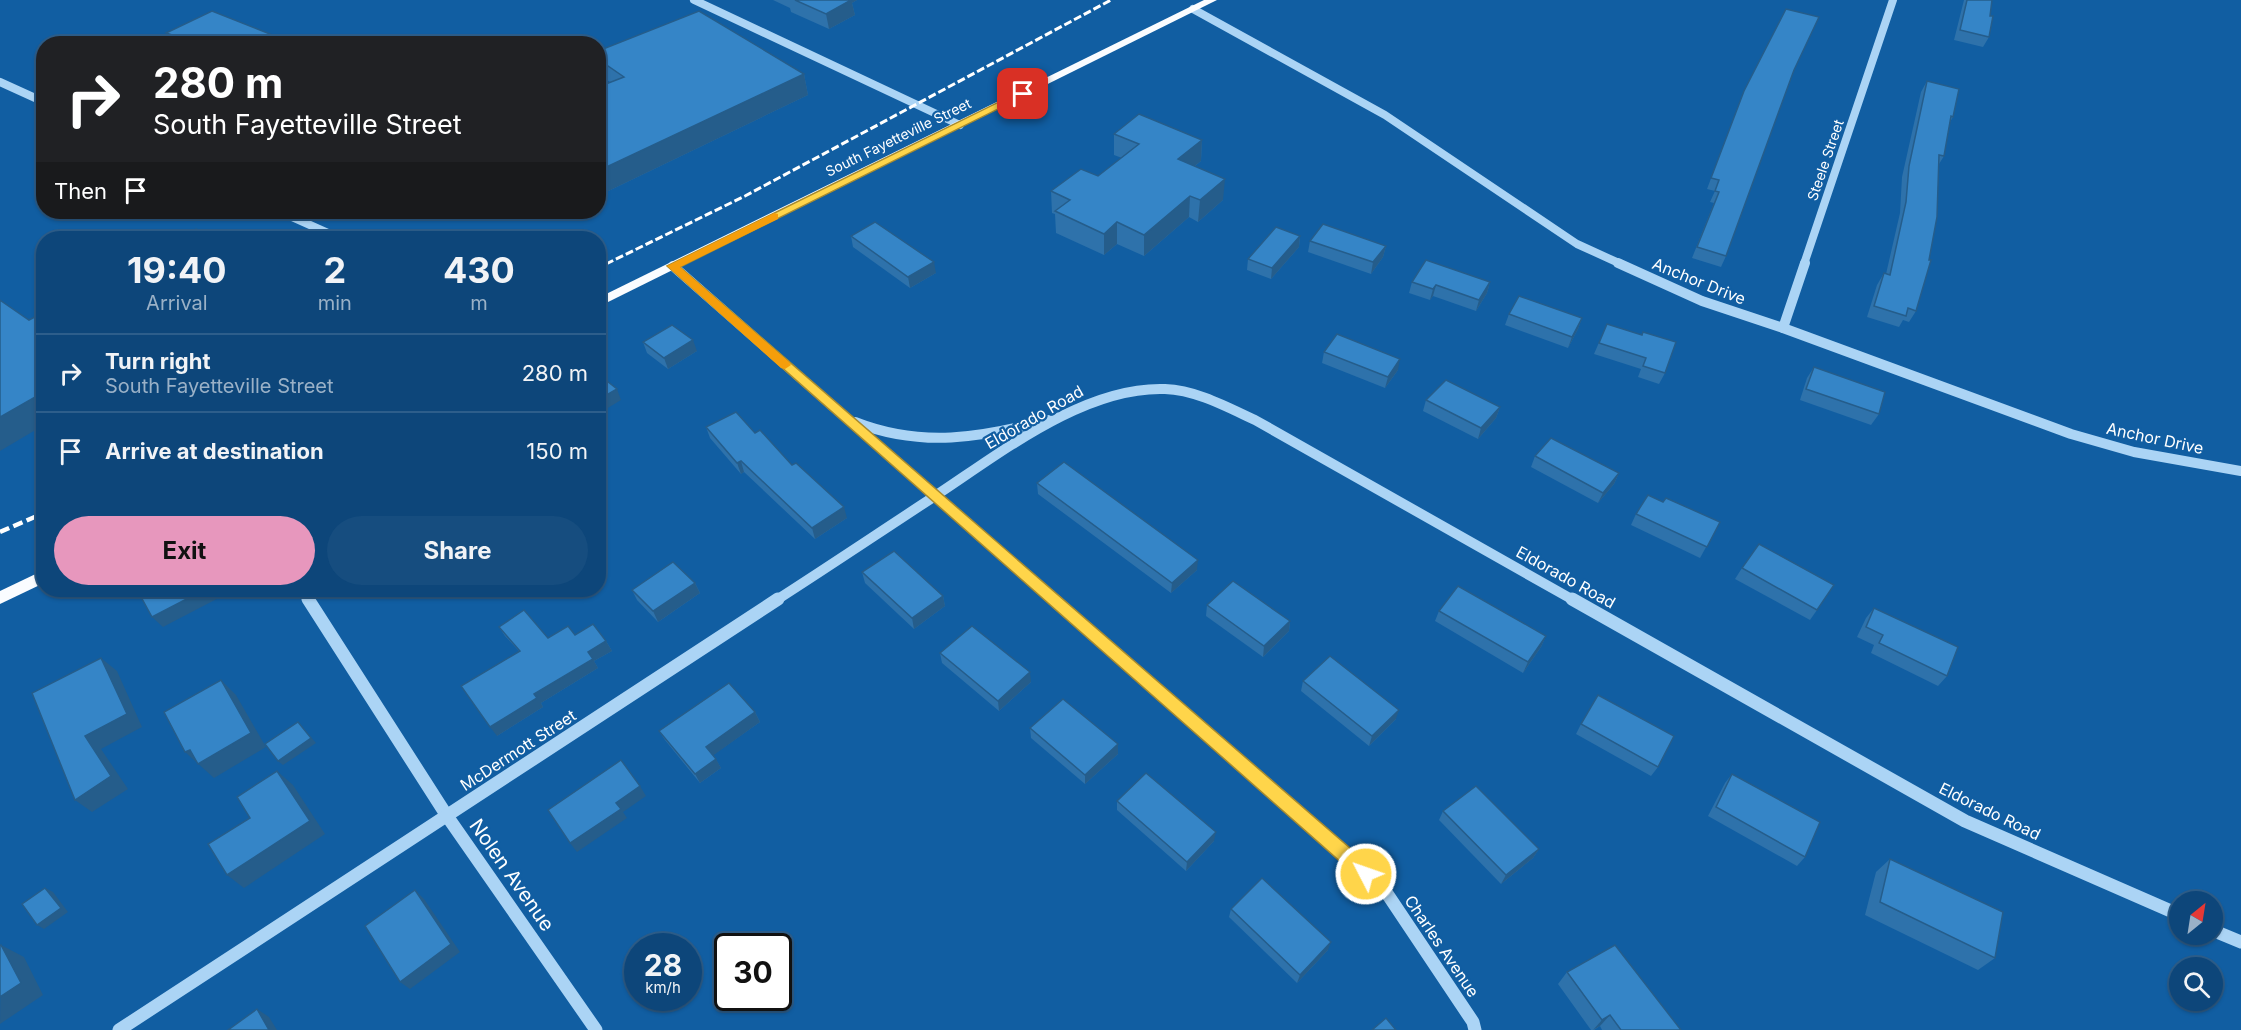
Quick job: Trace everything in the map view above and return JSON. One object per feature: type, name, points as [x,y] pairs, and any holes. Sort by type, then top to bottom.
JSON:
[{"type":"main road","name":"South Fayetteville Street","points":[[606,299],[1212,0]]},
{"type":"main road","points":[[0,597],[36,580]]},
{"type":"street","points":[[694,0],[960,125]]},
{"type":"street","name":"Steele Street","points":[[1783,328],[1893,0]]},
{"type":"street","name":"Anchor Drive","points":[[1193,9],[1385,115],[1577,244],[1702,301],[1783,328],[2072,434],[2134,452],[2241,471]]},
{"type":"street","points":[[0,82],[36,98]]},
{"type":"street","points":[[297,219],[323,231]]},
{"type":"street","name":"Charles Avenue","points":[[673,266],[1384,890],[1473,1022],[1474,1030]]},
{"type":"street","name":"Eldorado Road","points":[[934,497],[1060,417],[1095,400],[1140,390],[1165,389],[1197,396],[1255,420],[1965,821],[2169,910]]},
{"type":"street","points":[[841,414],[872,430],[902,437],[957,438],[1011,431],[1060,417]]},
{"type":"street","name":"McDermott Street","points":[[119,1030],[934,497]]},
{"type":"street","name":"Nolen Avenue","points":[[306,597],[447,816],[597,1030]]},
{"type":"street","points":[[2223,935],[2241,942]]},
{"type":"building","points":[[795,0],[851,0],[826,14]]},
{"type":"building","points":[[1967,0],[1992,0],[1990,16],[1993,16],[1989,37],[1960,30]]},
{"type":"building","points":[[1786,9],[1819,17],[1794,70],[1726,256],[1697,247],[1719,192],[1715,191],[1719,180],[1711,178],[1744,91]]},
{"type":"building","points":[[212,11],[270,34],[266,36],[170,36],[172,35],[166,33]]},
{"type":"building","points":[[699,11],[804,74],[606,167],[606,84],[624,77],[606,65],[606,48]]},
{"type":"building","points":[[1927,81],[1959,89],[1953,117],[1951,116],[1944,156],[1939,155],[1937,217],[1929,260],[1931,260],[1916,311],[1908,308],[1906,316],[1874,306],[1884,273],[1890,275],[1906,202],[1909,166]]},
{"type":"building","points":[[1139,114],[1202,140],[1178,159],[1225,179],[1200,200],[1190,196],[1144,235],[1117,222],[1104,234],[1055,211],[1070,200],[1051,191],[1081,169],[1098,176],[1139,144],[1114,134]]},
{"type":"building","points":[[875,222],[934,262],[908,277],[851,236]]},
{"type":"building","points":[[1323,224],[1386,246],[1373,262],[1310,241]]},
{"type":"building","points":[[1276,227],[1300,236],[1272,268],[1248,259]]},
{"type":"building","points":[[1426,260],[1490,282],[1479,300],[1436,285],[1433,289],[1412,282]]},
{"type":"building","points":[[1519,296],[1582,318],[1572,337],[1509,314]]},
{"type":"building","points":[[0,300],[29,320],[36,316],[36,397],[0,417]]},
{"type":"building","points":[[1607,324],[1642,335],[1643,332],[1676,342],[1665,373],[1643,366],[1646,358],[1599,343]]},
{"type":"building","points":[[672,325],[693,340],[664,358],[643,342]]},
{"type":"building","points":[[1337,334],[1400,359],[1388,377],[1324,352]]},
{"type":"building","points":[[1814,367],[1885,392],[1879,414],[1806,389]]},
{"type":"building","points":[[606,380],[617,389],[606,395]]},
{"type":"building","points":[[1446,380],[1500,407],[1481,428],[1426,400]]},
{"type":"building","points":[[736,412],[755,433],[760,430],[792,465],[796,463],[844,507],[812,528],[741,461],[737,463],[706,427]]},
{"type":"building","points":[[1551,438],[1619,473],[1603,493],[1535,456]]},
{"type":"building","points":[[1064,462],[1198,560],[1172,583],[1037,483]]},
{"type":"building","points":[[1648,495],[1663,502],[1666,498],[1720,522],[1707,547],[1636,514]]},
{"type":"building","points":[[1759,544],[1834,585],[1817,610],[1742,568]]},
{"type":"building","points":[[894,551],[943,596],[912,618],[862,572]]},
{"type":"building","points":[[673,562],[695,583],[653,611],[632,590]]},
{"type":"building","points":[[1233,581],[1290,621],[1264,646],[1207,605]]},
{"type":"building","points":[[1458,586],[1546,636],[1528,662],[1439,611]]},
{"type":"building","points":[[141,597],[191,597],[152,617]]},
{"type":"building","points":[[1874,608],[1958,647],[1947,676],[1879,643],[1883,635],[1866,627]]},
{"type":"building","points":[[524,610],[548,638],[568,626],[575,635],[593,624],[606,641],[588,652],[593,659],[534,694],[537,698],[490,727],[461,686],[520,651],[499,627]]},
{"type":"building","points":[[972,626],[1030,672],[998,701],[940,653]]},
{"type":"building","points":[[1330,656],[1399,710],[1372,736],[1303,681]]},
{"type":"building","points":[[101,658],[127,714],[85,736],[111,776],[75,800],[32,693]]},
{"type":"building","points":[[221,680],[251,733],[198,764],[190,750],[185,752],[164,712]]},
{"type":"building","points":[[729,683],[755,712],[706,747],[716,759],[695,774],[659,731]]},
{"type":"building","points":[[1598,695],[1674,736],[1658,767],[1581,724]]},
{"type":"building","points":[[1063,699],[1118,744],[1085,775],[1030,728]]},
{"type":"building","points":[[298,722],[311,738],[278,761],[265,744]]},
{"type":"building","points":[[621,760],[640,786],[616,803],[621,809],[570,843],[548,810]]},
{"type":"building","points":[[277,771],[310,821],[227,875],[208,844],[250,818],[237,797]]},
{"type":"building","points":[[1146,773],[1216,832],[1187,862],[1117,801]]},
{"type":"building","points":[[1732,774],[1820,822],[1805,857],[1716,807]]},
{"type":"building","points":[[1476,786],[1539,849],[1506,875],[1443,811]]},
{"type":"building","points":[[1890,859],[2003,912],[1995,958],[1880,902]]},
{"type":"building","points":[[1262,878],[1331,942],[1300,975],[1231,909]]},
{"type":"building","points":[[45,888],[61,908],[37,925],[22,904]]},
{"type":"building","points":[[415,890],[451,944],[400,982],[365,926]]},
{"type":"building","points":[[1615,945],[1681,1030],[1621,1030],[1610,1015],[1602,1020],[1567,972]]},
{"type":"building","points":[[0,946],[21,983],[0,997]]},
{"type":"building","points":[[257,1009],[269,1030],[228,1030]]},
{"type":"building","points":[[1386,1018],[1396,1030],[1372,1030]]},
{"type":"railway","points":[[606,264],[745,196],[1111,0]]},
{"type":"railway","points":[[0,532],[36,516]]},
{"type":"slow traffic","points":[[774,216],[673,266],[785,365]]},
{"type":"route","points":[[1023,94],[673,266],[1366,874]]}]
